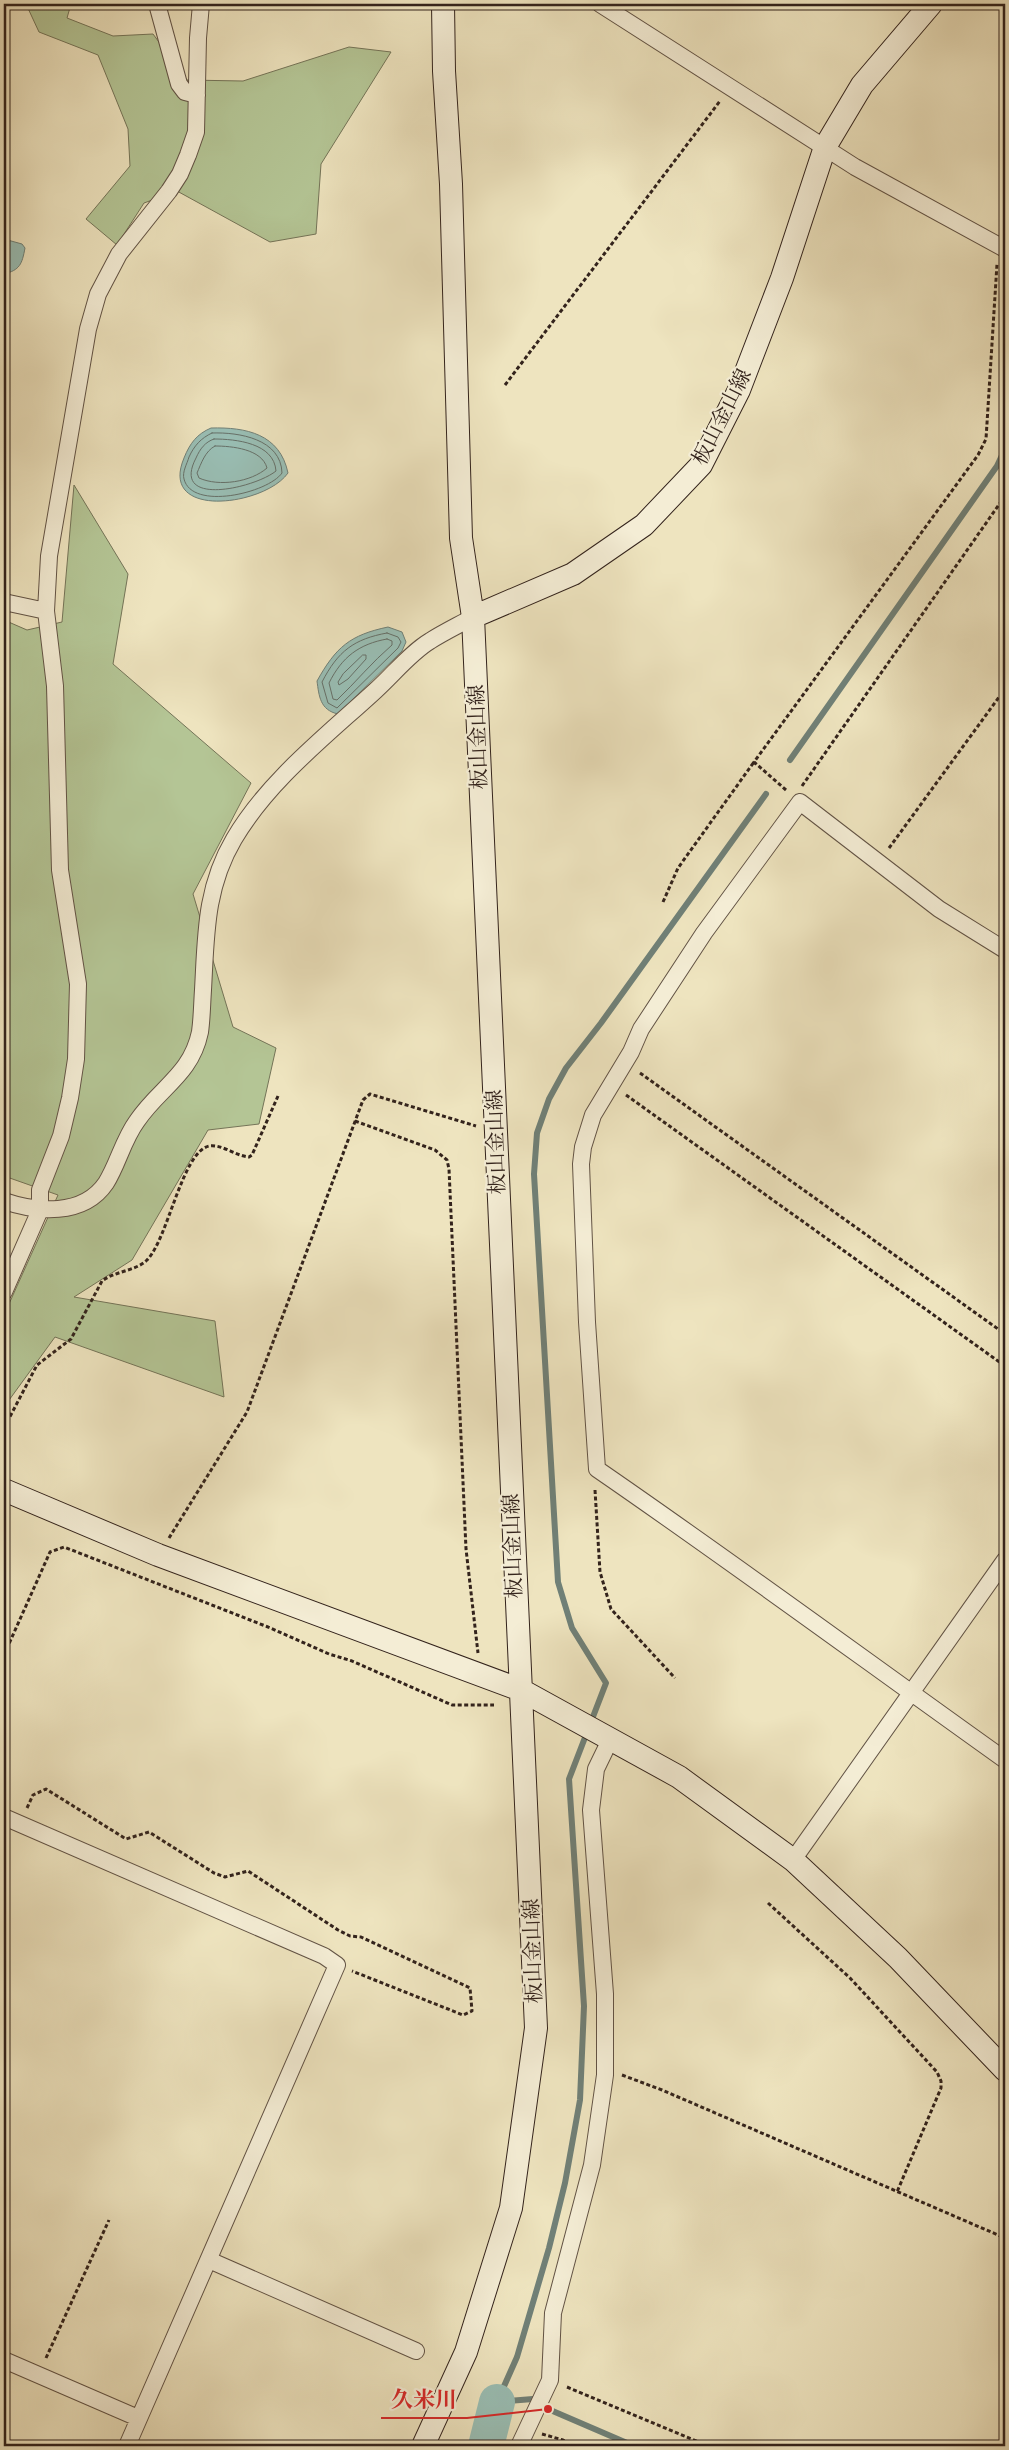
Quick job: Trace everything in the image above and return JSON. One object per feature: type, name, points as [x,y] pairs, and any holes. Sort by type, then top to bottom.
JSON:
[{"type":"main road","points":[[443,4],[444,71],[452,194],[461,538],[473,617]]},
{"type":"main road","name":"板山金山線","points":[[423,2446],[466,2352],[511,2208],[536,2028],[473,617],[580,568],[644,525],[701,465],[739,390],[782,278],[825,147],[862,85],[931,4]]},
{"type":"main road","points":[[4,1490],[158,1555],[521,1690],[679,1777],[794,1860],[898,1958],[1005,2070]]},
{"type":"street","points":[[157,4],[179,84],[184,92],[196,95]]},
{"type":"street","points":[[4,1292],[40,1210],[40,1190],[61,1136],[70,1098],[76,1059],[78,984],[60,870],[55,686],[46,611],[49,556],[88,329],[98,294],[119,254],[180,174],[196,132],[201,4]]},
{"type":"street","points":[[600,4],[855,167],[1004,248]]},
{"type":"street","points":[[4,602],[46,611]]},
{"type":"street","points":[[4,1201],[24,1208],[40,1210],[60,1209],[78,1204],[94,1196],[106,1183],[122,1147],[137,1121],[184,1069],[193,1055],[200,1030],[208,905],[216,874],[234,839],[259,803],[303,757],[428,642],[473,617]]},
{"type":"street","points":[[1005,950],[938,909],[797,800],[704,933],[641,1029],[624,1064],[593,1115],[583,1147],[581,1164],[587,1322],[597,1469],[706,1544],[910,1694],[1005,1760]]},
{"type":"street","points":[[794,1860],[1005,1560]]},
{"type":"street","points":[[519,2446],[547,2386],[553,2313],[592,2166],[605,2075],[605,1994],[592,1810],[596,1768],[611,1738]]},
{"type":"street","points":[[4,1817],[324,1956],[337,1965],[127,2446]]},
{"type":"street","points":[[209,2260],[416,2351]]},
{"type":"street","points":[[4,2360],[138,2418]]},
{"type":"path","points":[[505,385],[730,88]]},
{"type":"path","points":[[663,902],[678,868],[978,455],[986,439],[997,256],[1004,248]]},
{"type":"path","points":[[754,762],[797,800],[1005,496]]},
{"type":"path","points":[[878,862],[1005,689]]},
{"type":"path","points":[[624,1064],[634,1069],[1005,1334]]},
{"type":"path","points":[[612,1084],[1005,1366]]},
{"type":"path","points":[[158,1555],[247,1412],[363,1100],[370,1094],[496,1132]]},
{"type":"path","points":[[4,1428],[37,1365],[71,1338],[102,1281],[109,1276],[138,1265],[150,1255],[185,1174],[200,1151],[207,1146],[216,1146],[249,1158],[278,1096]]},
{"type":"path","points":[[355,1121],[435,1150],[447,1160],[449,1169],[466,1549],[480,1674]]},
{"type":"path","points":[[597,1469],[595,1479],[600,1572],[611,1609],[675,1678]]},
{"type":"path","points":[[4,1655],[50,1552],[64,1546],[268,1627],[329,1654],[352,1661],[452,1705],[494,1705]]},
{"type":"path","points":[[20,1824],[33,1795],[46,1789],[126,1839],[149,1832],[214,1873],[225,1877],[248,1871],[338,1930],[350,1936],[362,1937],[470,1988],[472,2011],[463,2014],[337,1965]]},
{"type":"path","points":[[768,1903],[850,1978],[937,2072],[941,2081],[940,2088],[897,2192]]},
{"type":"path","points":[[605,2075],[628,2076],[1005,2238]]},
{"type":"path","points":[[38,2375],[109,2220]]},
{"type":"path","points":[[547,2386],[708,2446]]},
{"type":"path","points":[[530,2425],[575,2446]]},
{"type":"green space","points":[[26,4],[71,4],[67,18],[113,36],[153,34],[187,80],[243,81],[349,47],[391,52],[321,164],[316,234],[270,242],[177,191],[144,203],[117,245],[86,219],[130,166],[128,129],[98,55],[39,32]]},
{"type":"green space","points":[[74,485],[128,574],[113,664],[251,783],[193,894],[233,1027],[276,1048],[259,1124],[208,1130],[132,1260],[74,1297],[215,1321],[224,1397],[55,1337],[4,1407],[4,1315],[58,1195],[4,1176],[4,620],[27,630],[62,622]]},
{"type":"water","points":[[4,239],[22,244],[25,248],[19,266],[4,274]]},
{"type":"water","points":[[211,428],[237,429],[260,436],[269,441],[278,449],[288,473],[276,484],[258,493],[238,499],[218,501],[199,499],[186,491],[180,478],[184,458],[189,448],[194,440]]},
{"type":"water","points":[[388,627],[402,632],[406,642],[402,651],[338,714],[327,709],[320,697],[317,681],[331,659],[345,644],[364,634]]},
{"type":"waterway","points":[[790,760],[997,466],[1005,449]]},
{"type":"waterway","points":[[634,2446],[548,2409],[533,2399],[497,2402],[517,2357],[549,2248],[565,2183],[580,2100],[584,2006],[569,1779],[606,1683],[572,1628],[558,1582],[534,1174],[537,1133],[549,1099],[566,1068],[601,1023],[766,794]]},
{"type":"waterway","points":[[486,2446],[497,2402]]},
{"type":"place","name":"久米川","points":[[548,2409]]}]
